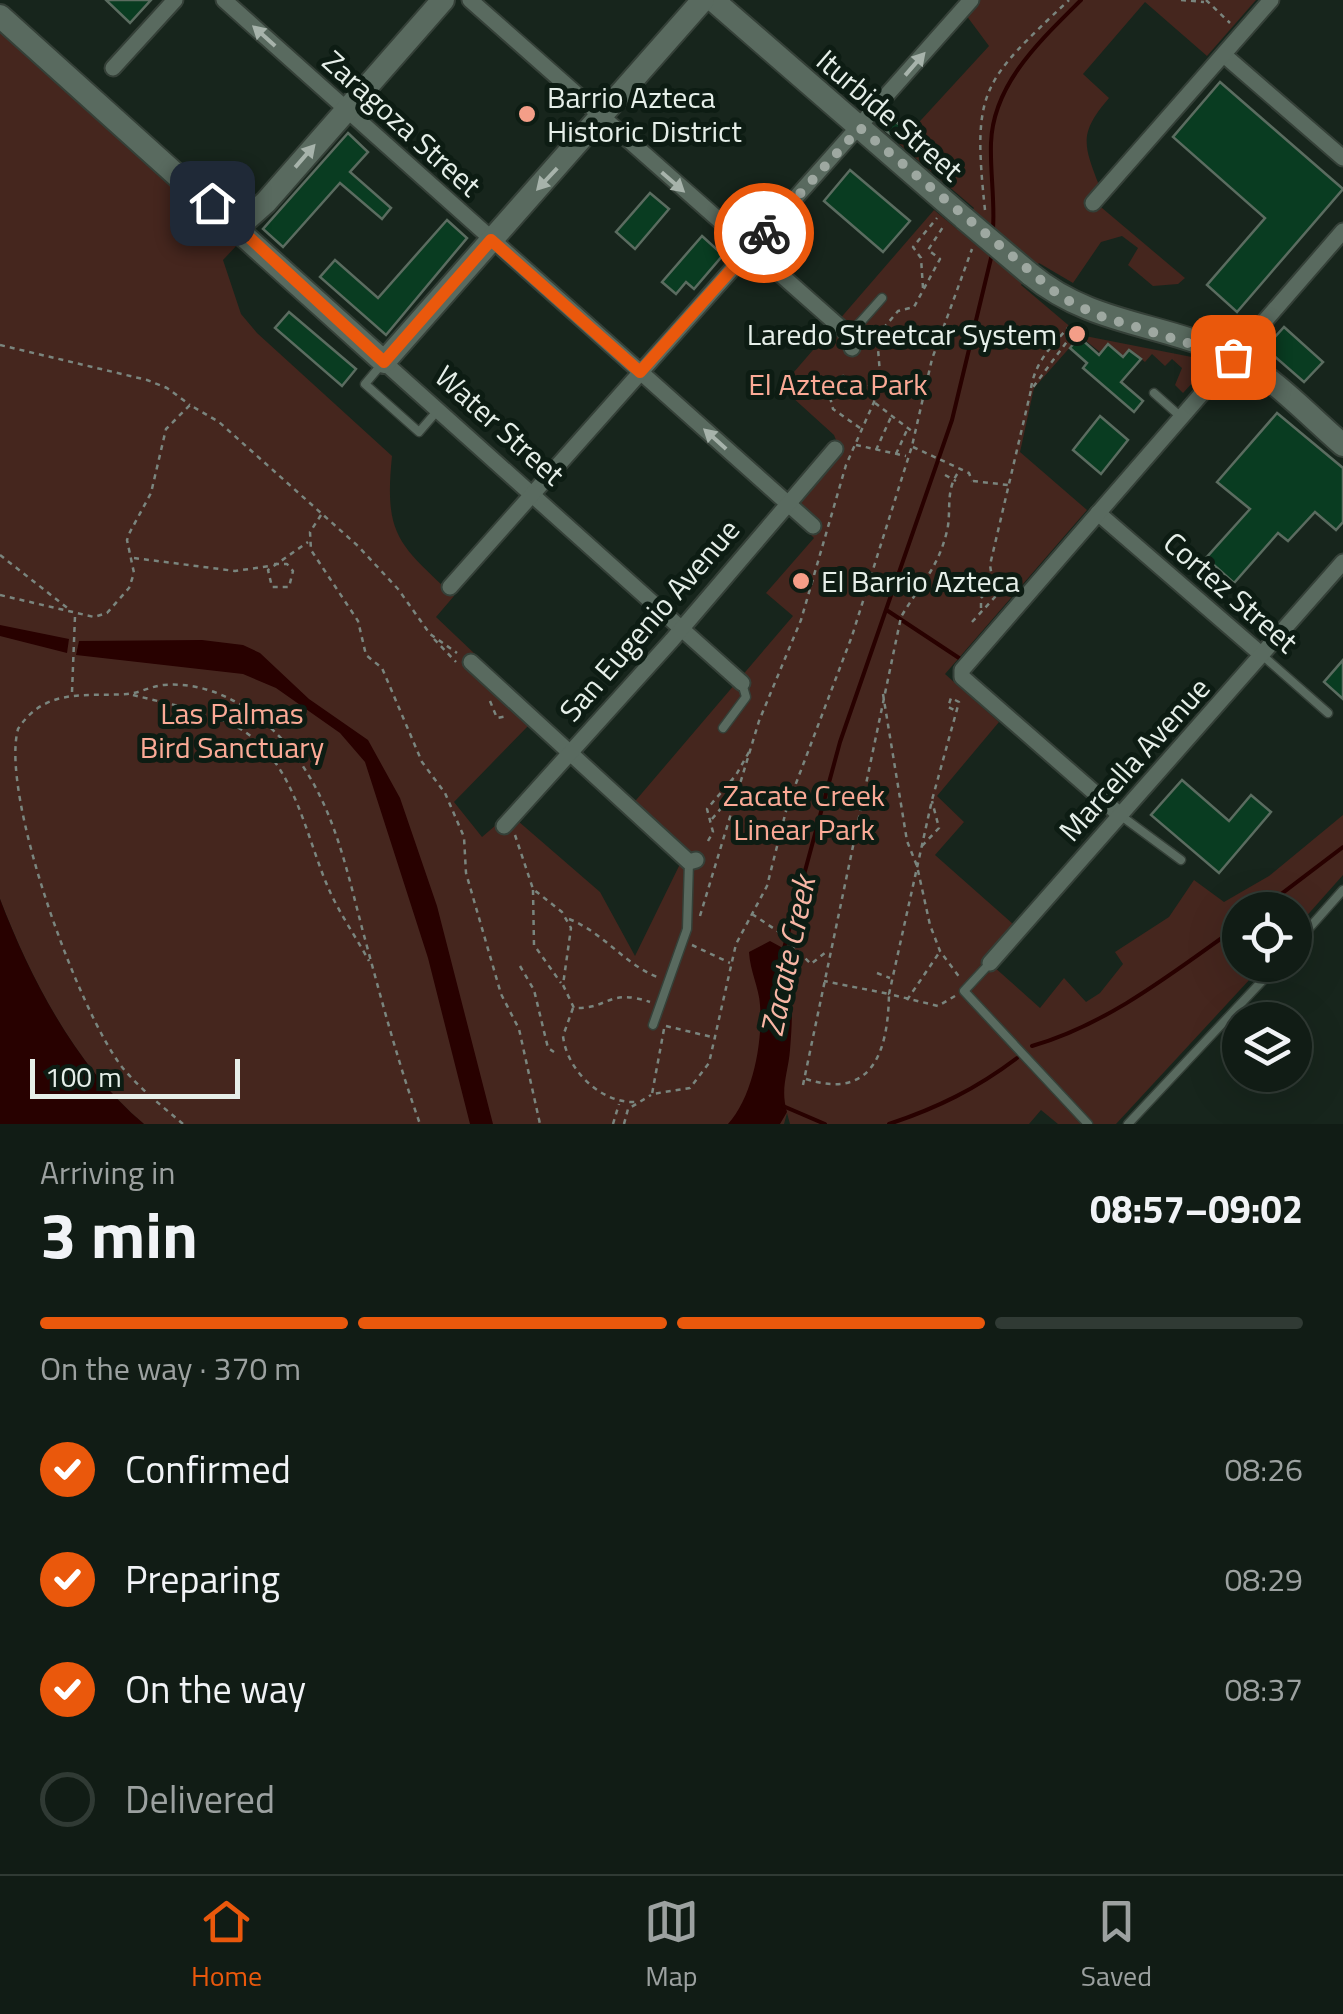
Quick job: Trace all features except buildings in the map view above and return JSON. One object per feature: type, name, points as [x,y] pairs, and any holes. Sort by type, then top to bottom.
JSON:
[{"type":"street","points":[[113,68],[175,0]]},
{"type":"street","name":"Zaragoza Street","points":[[224,0],[813,526]]},
{"type":"street","points":[[238,227],[443,0]]},
{"type":"street","points":[[470,0],[850,342]]},
{"type":"street","points":[[384,362],[703,0]]},
{"type":"street","name":"Iturbide Street","points":[[712,0],[860,128],[954,222],[1097,315],[1233,357],[1257,371],[1343,446]]},
{"type":"street","points":[[1094,203],[1271,0]]},
{"type":"street","points":[[450,587],[860,128],[965,2]]},
{"type":"street","name":"Water Street","points":[[0,16],[742,682]]},
{"type":"street","points":[[1224,55],[1343,158]]},
{"type":"street","points":[[1120,815],[960,674],[1343,231]]},
{"type":"street","name":"San Eugenio Avenue","points":[[507,822],[834,449]]},
{"type":"street","name":"Cortez Street","points":[[1098,513],[1262,656]]},
{"type":"street","name":"Marcella Avenue","points":[[990,963],[1343,562]]},
{"type":"street","points":[[471,662],[692,861]]},
{"type":"lane","points":[[850,342],[882,298]]},
{"type":"lane","points":[[384,362],[365,384],[378,396],[419,432],[438,410]]},
{"type":"lane","points":[[1154,393],[1182,417]]},
{"type":"lane","name":"Cortez Street","points":[[1262,656],[1328,713]]},
{"type":"lane","name":"Water Street","points":[[723,728],[746,697],[742,682]]},
{"type":"lane","points":[[1120,815],[1163,851],[1181,860]]},
{"type":"lane","points":[[653,1024],[690,912],[685,878],[692,861]]},
{"type":"lane","points":[[1312,925],[1343,890]]},
{"type":"lane","name":"Marcella Avenue","points":[[964,991],[990,963]]},
{"type":"lane","points":[[1128,1124],[1261,982]]},
{"type":"lane","points":[[964,991],[1088,1124]]},
{"type":"path","points":[[1181,0],[1206,1],[1234,27]]},
{"type":"path","points":[[924,290],[920,258],[913,247],[942,212]]},
{"type":"path","points":[[698,922],[750,750],[812,589],[854,445],[874,402],[878,388],[876,336],[898,311],[914,307],[940,259],[928,250],[954,222]]},
{"type":"path","points":[[972,622],[995,597],[990,565],[1034,372],[1068,328],[1076,330],[1031,390]]},
{"type":"path","points":[[867,329],[876,336]]},
{"type":"path","points":[[0,346],[147,380],[167,388],[220,422],[378,565],[430,634],[471,662]]},
{"type":"path","points":[[862,429],[834,409],[828,389],[844,376],[878,388]]},
{"type":"path","points":[[874,402],[915,434]]},
{"type":"path","points":[[0,595],[74,614],[94,617],[108,613],[129,588],[134,558],[127,540],[150,493],[166,429],[190,406]]},
{"type":"path","points":[[876,450],[892,416]]},
{"type":"path","points":[[896,454],[908,428]]},
{"type":"path","points":[[624,1124],[628,1109],[636,1102],[652,1094],[696,1084],[716,1038],[730,963],[750,913],[767,886],[787,806],[852,636],[908,458],[854,445]]},
{"type":"path","points":[[912,446],[952,463],[984,485],[1009,485]]},
{"type":"path","points":[[804,1086],[822,980],[873,764],[883,694],[901,617],[914,594],[930,580],[955,480],[961,470]]},
{"type":"path","points":[[945,474],[955,480]]},
{"type":"path","points":[[134,558],[236,571],[272,565],[287,564],[293,570],[289,588],[272,587],[267,579],[272,565],[311,540],[321,515]]},
{"type":"path","points":[[311,540],[323,574],[358,620],[366,654],[382,668],[422,762],[445,794],[464,836],[466,873],[501,994],[519,1029],[523,1063],[540,1124]]},
{"type":"path","points":[[0,556],[74,614]]},
{"type":"path","points":[[981,610],[980,598],[994,584]]},
{"type":"path","points":[[989,606],[994,610]]},
{"type":"path","points":[[72,694],[74,614]]},
{"type":"path","points":[[10,780],[16,732],[38,709],[72,694],[129,694],[182,685],[220,694],[286,744],[328,815],[420,1124]]},
{"type":"path","points":[[129,694],[204,712],[240,729],[266,751],[287,782],[330,893],[372,967]]},
{"type":"path","points":[[822,980],[938,1006],[964,991],[959,976],[940,950],[897,801],[883,694]]},
{"type":"path","points":[[803,1078],[839,1087],[862,1076],[878,1059],[888,1036],[889,994],[932,800],[957,709],[964,710]]},
{"type":"path","points":[[711,820],[728,800],[750,750]]},
{"type":"path","points":[[708,841],[711,820],[707,810],[736,776]]},
{"type":"path","points":[[921,847],[939,828],[932,800]]},
{"type":"path","points":[[507,822],[533,889],[534,945],[574,1008]]},
{"type":"path","points":[[533,889],[568,919],[602,935],[636,966],[668,982]]},
{"type":"path","points":[[40,904],[61,956],[108,1046],[145,1092],[183,1124]]},
{"type":"path","points":[[750,913],[779,932],[811,964],[828,952]]},
{"type":"path","points":[[562,985],[572,940],[568,919]]},
{"type":"path","points":[[686,958],[694,937]]},
{"type":"path","points":[[691,944],[730,963]]},
{"type":"path","points":[[906,1001],[940,950]]},
{"type":"path","points":[[520,966],[534,990],[548,1048],[553,1052],[564,1048]]},
{"type":"path","points":[[877,973],[892,979]]},
{"type":"path","points":[[574,1008],[596,1006],[616,995],[660,1006]]},
{"type":"path","points":[[574,1008],[566,1024],[564,1048],[586,1080],[620,1103],[636,1102]]},
{"type":"path","points":[[652,1094],[664,1026],[716,1038]]},
{"type":"path","points":[[612,1124],[620,1103]]},
{"type":"green space","points":[[980,0],[1256,0],[1207,56],[1145,2],[1083,74],[1109,98],[1088,130],[1087,149],[1099,185],[1089,197],[1185,278],[1178,284],[1153,286],[1128,265],[1138,248],[1122,236],[1101,242],[1073,283],[1039,263],[1021,285],[1080,335],[1202,359],[1206,368],[1183,393],[1175,385],[1182,368],[1172,359],[1165,366],[1152,354],[1145,362],[1130,350],[1124,356],[1101,353],[1080,336],[1034,388],[1020,452],[1087,510],[945,674],[999,722],[937,796],[964,822],[935,855],[1013,924],[984,958],[1040,1008],[1064,978],[1086,1002],[1100,993],[1123,964],[1115,952],[1169,917],[1194,880],[1222,901],[1222,982],[1247,982],[1229,1002],[1222,1002],[1222,1009],[1116,1124],[1058,1124],[1041,1110],[1029,1124],[790,1124],[787,1113],[784,1124],[144,1124],[98,1077],[58,1021],[0,899],[0,32],[238,244],[223,260],[241,314],[392,456],[390,504],[399,536],[454,596],[436,617],[476,655],[467,665],[529,725],[454,802],[482,837],[496,825],[506,833],[518,821],[600,892],[635,956],[680,864],[625,813],[793,616],[766,593],[814,538],[808,532],[816,522],[795,503],[840,450],[834,435],[781,387],[934,210],[957,229],[974,208],[899,144],[989,46],[966,15]]},
{"type":"green space","points":[[1343,815],[1343,875],[1312,910],[1312,892],[1241,892],[1269,876]]},
{"type":"shaded area","points":[[0,625],[69,639],[67,653],[0,636]]},
{"type":"shaded area","points":[[202,640],[243,645],[260,653],[309,699],[368,740],[400,798],[437,906],[493,1124],[470,1124],[428,958],[365,762],[340,733],[276,688],[243,674],[76,655],[79,641]]},
{"type":"shaded area","points":[[0,899],[26,960],[77,1050],[120,1102],[144,1124],[0,1124]]},
{"type":"shaded area","points":[[770,941],[781,947],[790,985],[791,1037],[784,1088],[787,1112],[780,1124],[728,1124],[750,1084],[760,1035],[760,1005],[749,952]]},
{"type":"waterway","name":"Zacate Creek","points":[[993,229],[991,143],[1000,101],[1022,64],[1081,0]]},
{"type":"waterway","name":"Zacate Creek","points":[[783,952],[840,742],[952,420],[992,254]]},
{"type":"waterway","points":[[888,611],[959,658]]},
{"type":"waterway","points":[[1284,892],[1343,847]]},
{"type":"waterway","points":[[1032,1046],[1115,1010],[1222,938]]},
{"type":"waterway","points":[[889,1124],[956,1097],[1017,1058]]},
{"type":"waterway","points":[[783,1106],[825,1124]]},
{"type":"way so far","points":[[764,233],[860,128],[1061,297],[1097,315],[1208,346],[1233,357]]},
{"type":"place","name":"Barrio Azteca Historic District","points":[[527,114]]},
{"type":"place","name":"Laredo Streetcar System","points":[[1077,334]]},
{"type":"place","name":"El Barrio Azteca","points":[[801,581]]},
{"type":"route","points":[[212,203],[384,362],[491,240],[640,372],[764,233]]},
{"type":"park label","name":"El Azteca Park","points":[[838,384]]},
{"type":"park label","name":"Las Palmas Bird Sanctuary","points":[[232,730]]},
{"type":"park label","name":"Zacate Creek Linear Park","points":[[804,812]]}]
